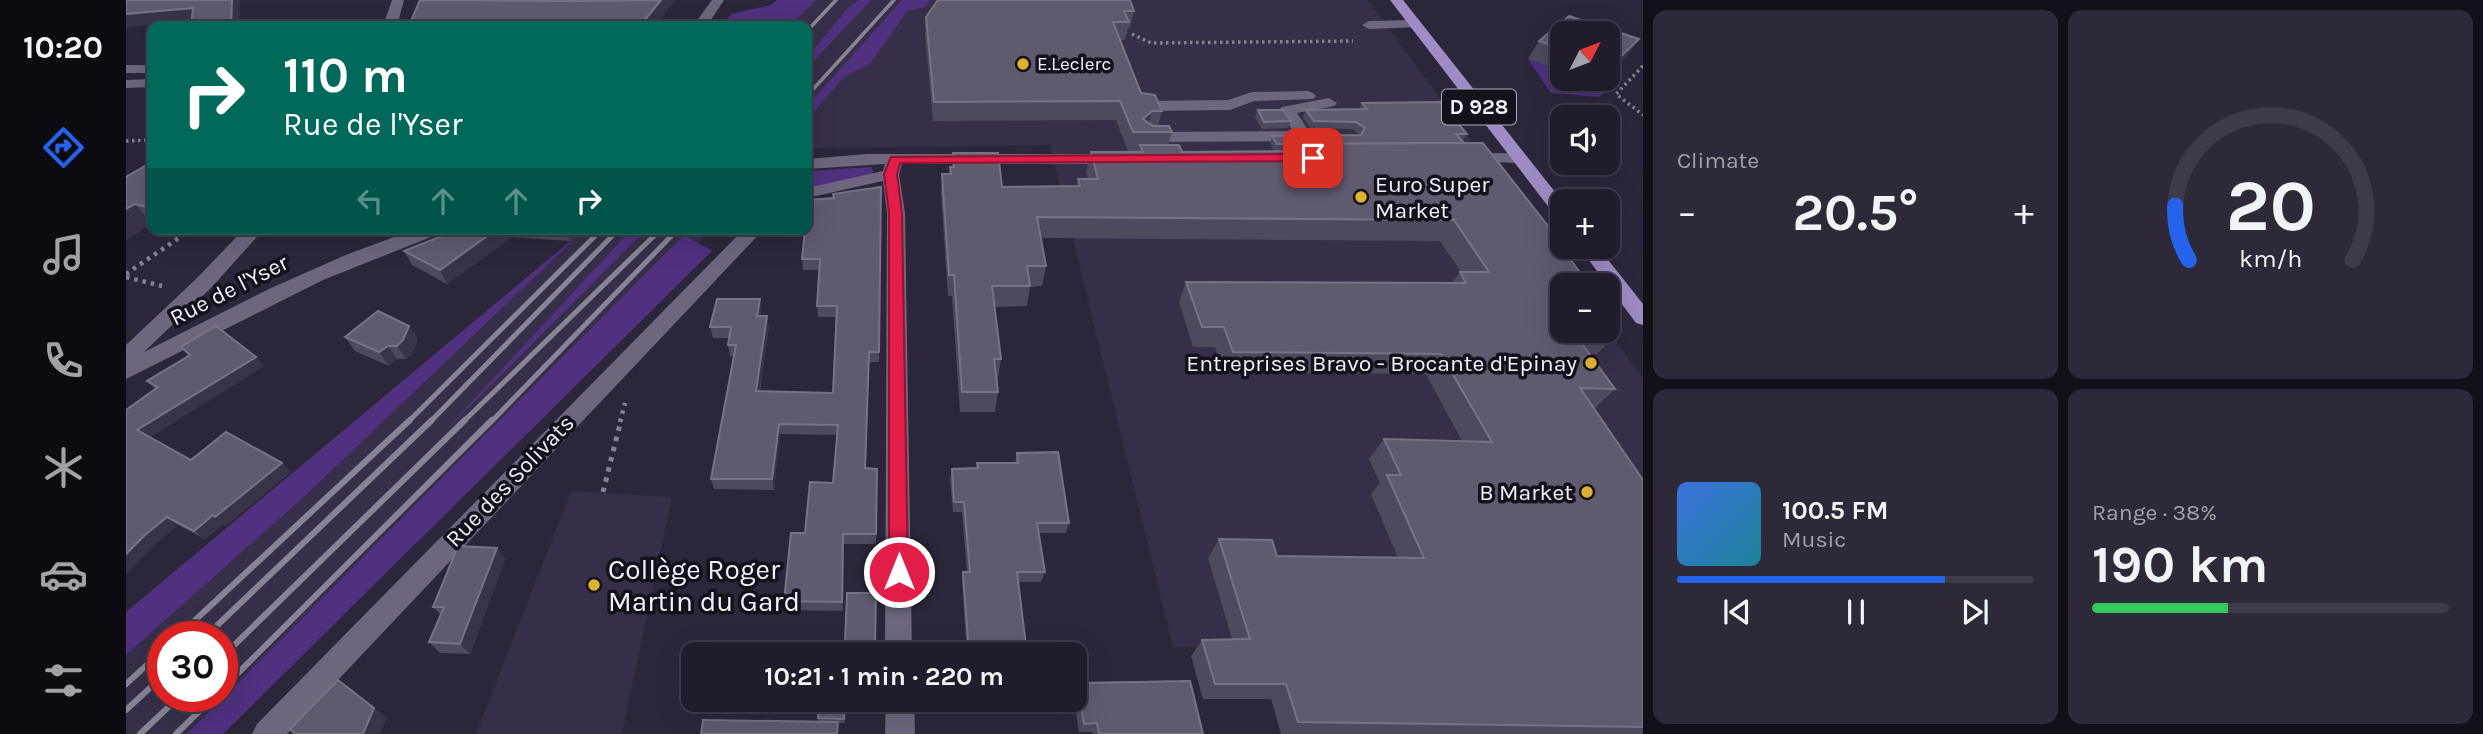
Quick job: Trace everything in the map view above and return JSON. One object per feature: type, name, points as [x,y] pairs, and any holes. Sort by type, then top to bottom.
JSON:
[{"type":"main road","name":"D 928","points":[[1396,0],[1550,198]]},
{"type":"main road","points":[[1597,259],[1643,318]]},
{"type":"street","points":[[392,21],[398,0]]},
{"type":"street","points":[[703,21],[718,0]]},
{"type":"street","points":[[1369,25],[1415,24]]},
{"type":"street","points":[[126,69],[147,69]]},
{"type":"street","points":[[126,84],[147,83]]},
{"type":"street","points":[[1147,106],[1230,105],[1252,97],[1327,100],[1287,110],[1310,135],[1148,137]]},
{"type":"street","points":[[1450,158],[1518,158]]},
{"type":"street","points":[[812,164],[893,167],[1128,159]]},
{"type":"street","points":[[812,191],[893,167]]},
{"type":"street","points":[[893,167],[896,213],[899,642]]},
{"type":"street","points":[[126,357],[204,283],[249,235]]},
{"type":"street","name":"Rue de l'Yser","points":[[126,371],[254,303],[318,273],[419,235]]},
{"type":"street","name":"Rue des Solivats","points":[[267,734],[749,235]]},
{"type":"street","points":[[900,712],[900,734]]},
{"type":"path","points":[[1132,34],[1151,43],[1356,41]]},
{"type":"path","points":[[1643,66],[1616,94],[1643,115]]},
{"type":"path","points":[[126,141],[147,140]]},
{"type":"path","points":[[126,274],[183,235]]},
{"type":"path","points":[[603,492],[625,400]]},
{"type":"shaded area","points":[[777,0],[1368,0],[1498,178],[1556,273],[1550,273],[1550,343],[1617,343],[1643,378],[1643,664],[1234,646],[1173,647],[1050,145],[812,148],[812,21],[751,21]]},
{"type":"shaded area","points":[[777,0],[816,0],[795,21],[726,21],[731,14],[771,5]]},
{"type":"shaded area","points":[[859,0],[871,0],[812,63],[812,52],[847,9]]},
{"type":"shaded area","points":[[902,0],[930,0],[925,7],[907,11],[870,64],[844,77],[812,114],[812,100]]},
{"type":"shaded area","points":[[1528,59],[1550,67],[1550,91],[1606,91],[1599,97],[1551,93]]},
{"type":"shaded area","points":[[872,167],[874,177],[812,187],[812,171]]},
{"type":"shaded area","points":[[577,235],[706,235],[608,345],[238,711],[238,621],[147,621],[147,712],[237,712],[215,734],[126,734],[126,612]]},
{"type":"shaded area","points":[[579,235],[307,494],[164,621],[147,621],[147,636],[126,655],[126,612]]},
{"type":"shaded area","points":[[626,235],[641,235],[440,436]]},
{"type":"shaded area","points":[[684,235],[712,251],[223,734],[187,734],[209,712],[238,712],[238,683]]},
{"type":"shaded area","name":"Collège Roger Martin du Gard","points":[[571,491],[672,497],[622,734],[476,734]]},
{"type":"building","points":[[126,0],[232,0],[231,21],[192,21],[193,8],[126,14]]},
{"type":"building","points":[[420,0],[661,0],[644,21],[411,21]]},
{"type":"building","name":"E.Leclerc","points":[[938,0],[1130,0],[1134,11],[1124,11],[1129,22],[1113,22],[1141,93],[1155,95],[1162,111],[1152,111],[1143,119],[1153,126],[1169,126],[1172,132],[1133,132],[1120,101],[934,102],[926,17]]},
{"type":"building","points":[[1569,16],[1584,21],[1563,21]]},
{"type":"building","points":[[1550,32],[1550,45],[1539,41]]},
{"type":"building","points":[[1620,33],[1639,39],[1620,57]]},
{"type":"building","points":[[1440,102],[1467,134],[1456,134],[1464,143],[1277,144],[1272,136],[1361,135],[1365,128],[1356,122],[1314,121],[1306,110],[1367,109],[1362,103]]},
{"type":"building","points":[[1258,110],[1283,110],[1291,121],[1264,122]]},
{"type":"building","points":[[1483,143],[1550,228],[1550,259],[1570,259],[1580,273],[1550,273],[1550,343],[1581,343],[1615,389],[1580,388],[1643,480],[1643,727],[1298,722],[1286,684],[1215,684],[1202,640],[1250,639],[1219,539],[1272,540],[1277,556],[1424,558],[1387,475],[1401,475],[1384,439],[1492,442],[1441,354],[1233,352],[1224,327],[1202,327],[1186,282],[1466,283],[1460,272],[1489,272],[1454,220],[1037,217],[1046,266],[1027,266],[1030,286],[992,286],[1001,359],[994,359],[998,392],[962,392],[954,275],[949,275],[942,174],[951,174],[950,167],[954,167],[953,153],[998,153],[1002,187],[1080,186],[1078,179],[1098,179],[1091,152],[1143,152],[1140,145],[1179,145],[1182,152],[1295,151],[1291,144]]},
{"type":"building","points":[[147,165],[147,206],[135,204],[126,209],[126,177]]},
{"type":"building","points":[[881,187],[879,352],[869,352],[865,468],[877,469],[876,534],[843,534],[842,602],[784,601],[791,533],[805,533],[810,482],[833,483],[838,425],[779,424],[772,479],[711,479],[736,345],[728,345],[731,327],[710,327],[717,299],[760,299],[757,316],[767,316],[756,391],[833,393],[837,306],[817,306],[820,259],[802,259],[804,235],[812,235],[812,200],[834,198],[833,194]]},
{"type":"building","points":[[445,235],[489,235],[440,270],[404,251]]},
{"type":"building","points":[[378,311],[409,326],[397,346],[388,346],[379,352],[345,337]]},
{"type":"building","points":[[216,326],[256,357],[137,430],[191,460],[226,432],[282,463],[194,531],[167,517],[126,554],[126,410],[158,387],[147,381],[190,355],[181,347]]},
{"type":"building","points":[[1058,452],[1069,523],[1037,523],[1045,572],[1017,572],[1026,642],[968,642],[963,572],[970,572],[964,502],[954,502],[952,469],[978,468],[977,463],[1018,463],[1017,453]]},
{"type":"building","points":[[458,546],[497,548],[460,644],[429,642],[444,607],[433,607]]},
{"type":"building","points":[[847,593],[876,593],[875,642],[845,642]]},
{"type":"building","points":[[338,680],[374,708],[363,734],[295,734],[290,729]]},
{"type":"building","points":[[1190,681],[1203,734],[1099,734],[1097,723],[1084,724],[1082,712],[1087,712],[1087,683]]},
{"type":"building","points":[[818,712],[844,712],[844,719],[818,718]]},
{"type":"building","points":[[703,720],[838,722],[837,734],[701,734]]},
{"type":"railway","points":[[812,26],[836,0]]},
{"type":"railway","points":[[812,90],[894,0]]},
{"type":"railway","points":[[408,422],[596,235]]},
{"type":"railway","points":[[431,421],[613,235]]},
{"type":"railway","points":[[463,422],[655,235]]},
{"type":"railway","points":[[491,422],[672,235]]},
{"type":"railway","points":[[194,621],[410,420]]},
{"type":"railway","points":[[238,641],[465,420]]},
{"type":"railway","points":[[238,673],[492,420]]},
{"type":"railway","points":[[222,621],[431,421]]},
{"type":"railway","points":[[126,684],[147,665]]},
{"type":"railway","points":[[126,710],[147,691]]},
{"type":"railway","points":[[140,734],[163,712]]},
{"type":"railway","points":[[176,734],[199,712]]},
{"type":"place","name":"E.Leclerc","points":[[1023,64]]},
{"type":"place","name":"Euro Super Market","points":[[1361,197]]},
{"type":"place","name":"Entreprises Bravo - Brocante d'Epinay","points":[[1591,363]]},
{"type":"place","name":"B Market","points":[[1587,492]]},
{"type":"place","name":"Collège Roger Martin du Gard","points":[[594,585]]},
{"type":"route","points":[[899,572],[896,213],[891,182],[895,159],[1313,158]]}]
